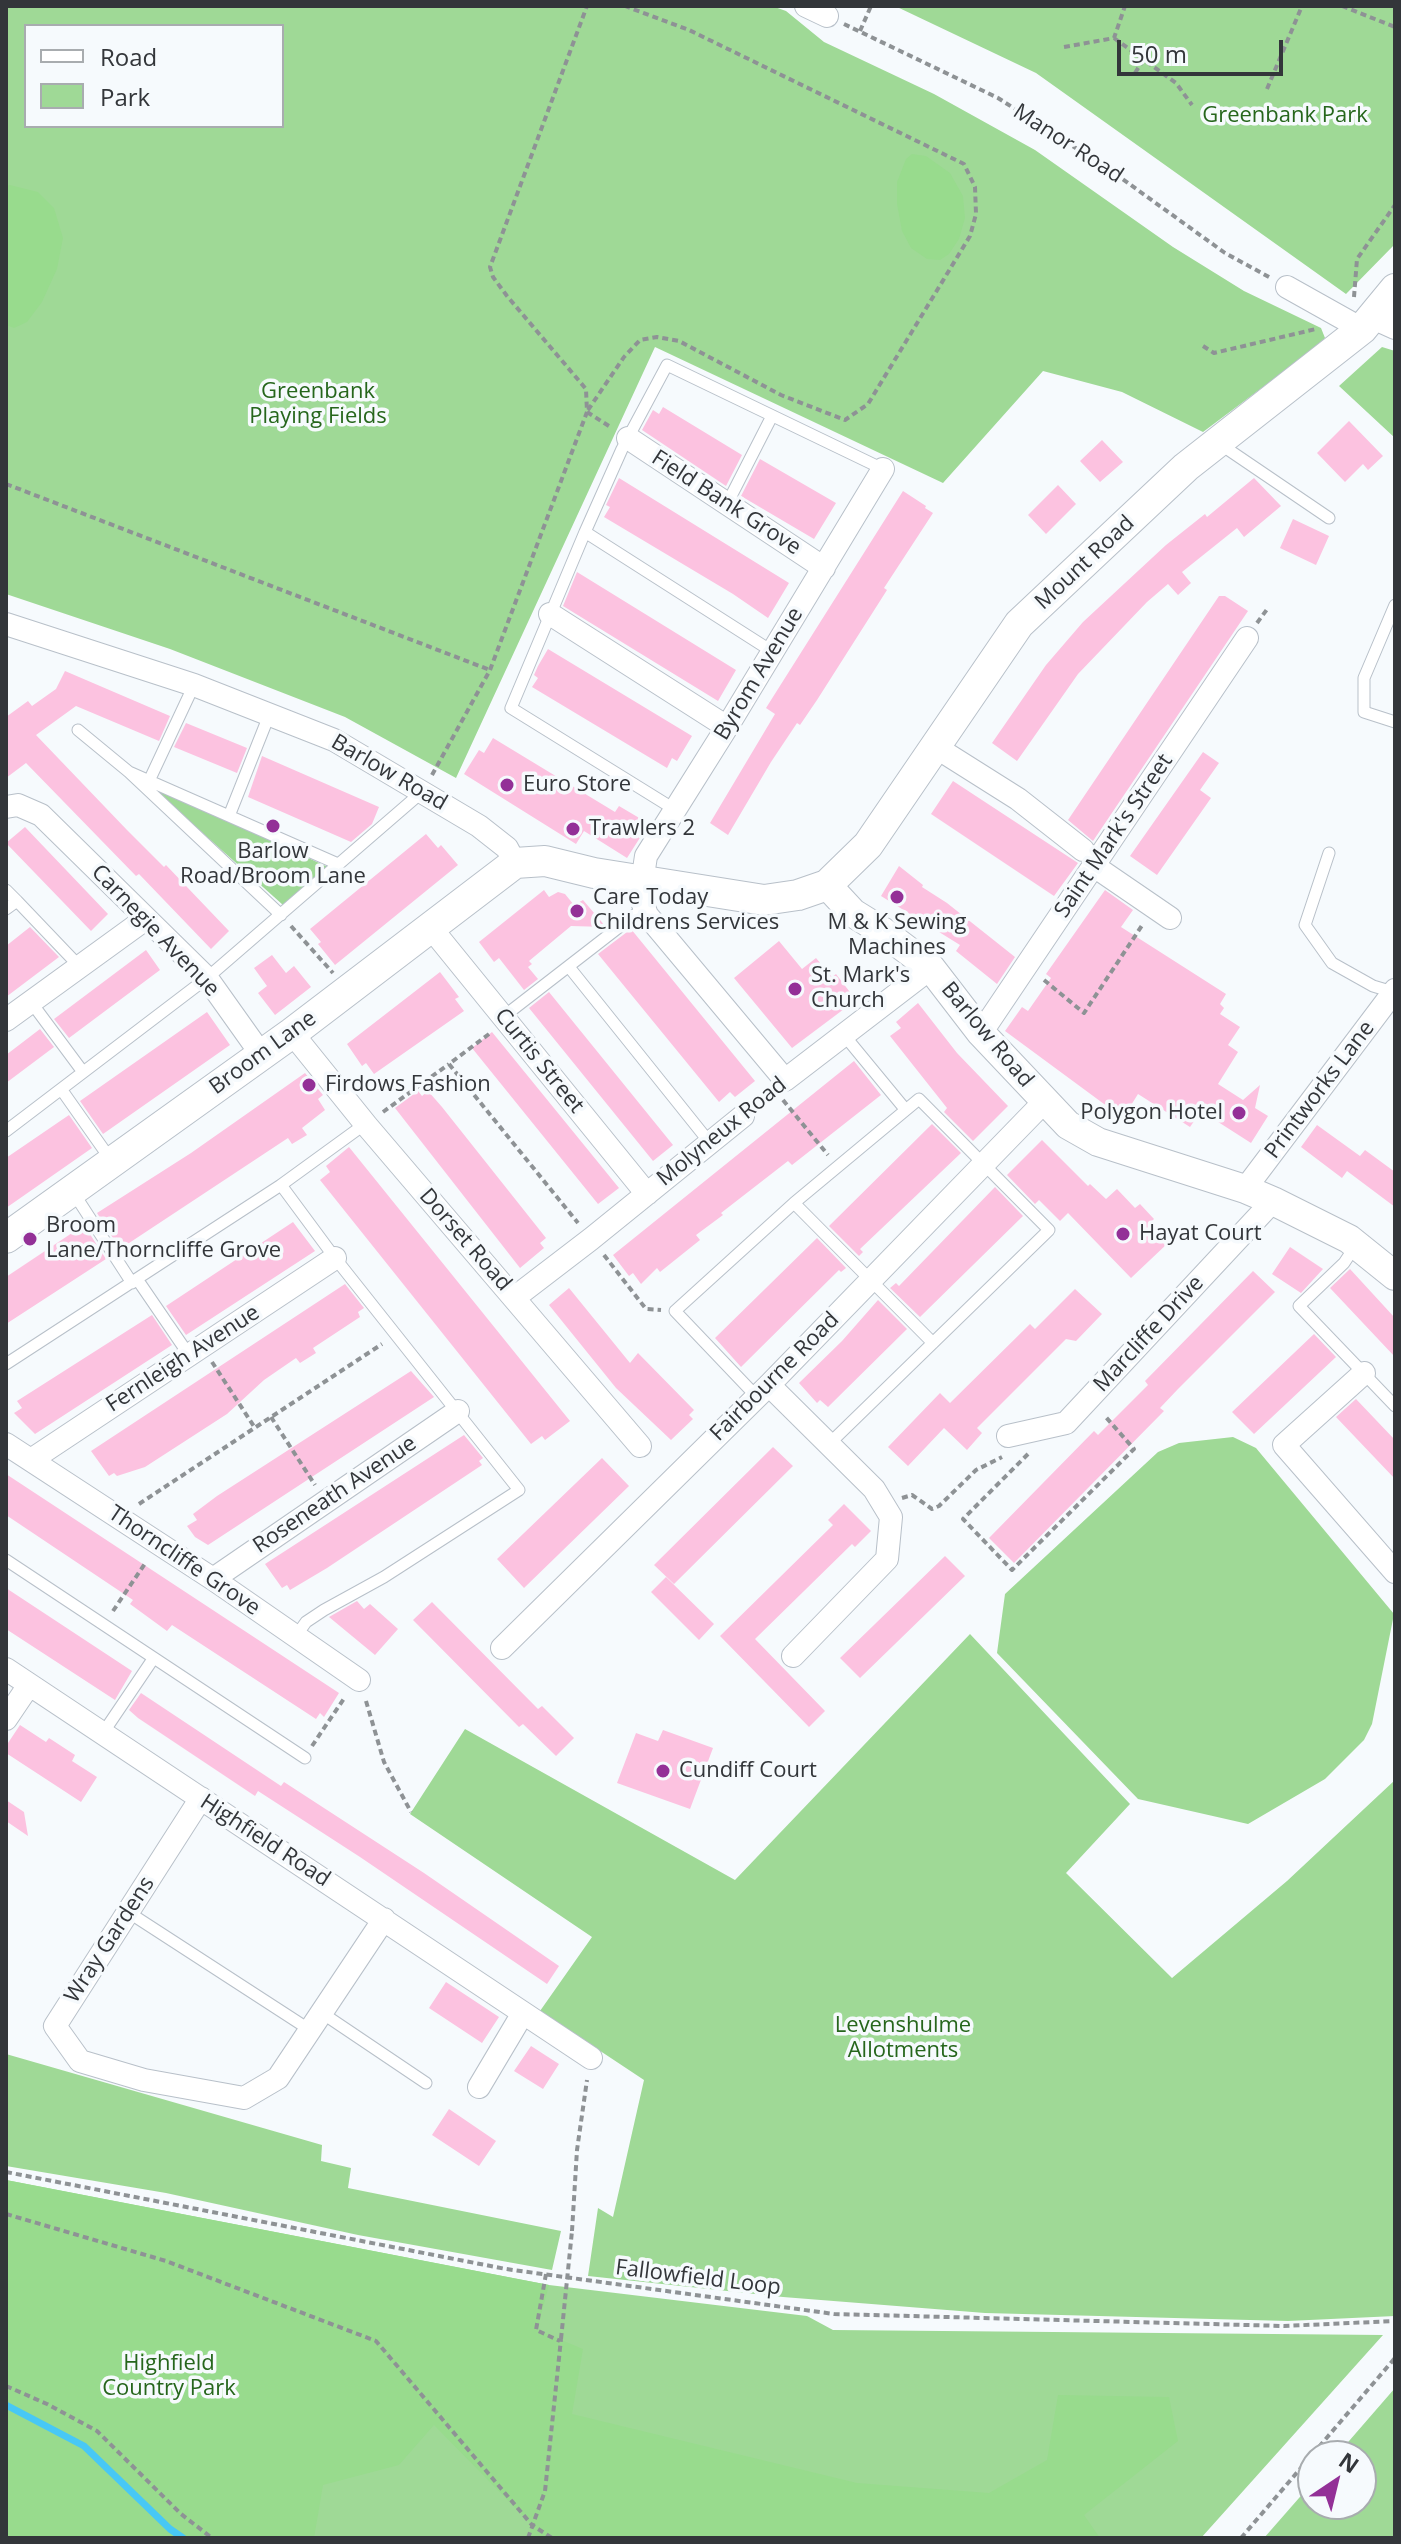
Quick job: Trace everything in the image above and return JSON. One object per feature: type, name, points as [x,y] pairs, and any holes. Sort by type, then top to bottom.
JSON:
[{"type":"main road","name":"Mount Road","points":[[827,885],[868,845],[1019,624],[1186,467],[1371,318],[1395,289]]},
{"type":"main road","points":[[515,863],[545,861],[643,894],[764,900],[798,895],[827,885]]},
{"type":"main road","name":"Broom Lane","points":[[6,1238],[292,1033],[515,863]]},
{"type":"street","points":[[806,6],[827,16]]},
{"type":"street","points":[[1287,287],[1371,318]]},
{"type":"street","name":"Field Bank Grove","points":[[628,438],[824,568]]},
{"type":"street","name":"Byrom Avenue","points":[[643,894],[646,856],[883,469]]},
{"type":"street","points":[[550,614],[727,727]]},
{"type":"street","name":"Barlow Road","points":[[6,624],[194,685],[334,740],[479,826],[507,848],[515,863]]},
{"type":"street","name":"Saint Mark's Street","points":[[981,1033],[1027,965],[1089,858],[1247,638]]},
{"type":"street","points":[[934,746],[1018,799],[1160,916]]},
{"type":"street","name":"Carnegie Avenue","points":[[6,807],[18,805],[41,815],[144,920],[207,978],[261,1054]]},
{"type":"street","name":"Barlow Road","points":[[827,885],[853,913],[931,968],[981,1033],[1068,1125],[1098,1142],[1245,1189],[1273,1201],[1349,1239],[1395,1276]]},
{"type":"street","points":[[643,894],[647,915],[779,1085]]},
{"type":"street","points":[[6,1020],[144,920]]},
{"type":"street","name":"Curtis Street","points":[[431,928],[647,1194]]},
{"type":"street","name":"Molyneux Road","points":[[779,1085],[931,968]]},
{"type":"street","name":"Printworks Lane","points":[[1245,1189],[1394,991]]},
{"type":"street","name":"Dorset Road","points":[[292,1033],[366,1125],[640,1446]]},
{"type":"street","name":"Fairbourne Road","points":[[502,1648],[763,1391],[1044,1102]]},
{"type":"street","name":"Molyneux Road","points":[[514,1298],[743,1116]]},
{"type":"street","name":"Marcliffe Drive","points":[[1015,1434],[1066,1423],[1273,1201]]},
{"type":"street","name":"Fernleigh Avenue","points":[[31,1460],[335,1258]]},
{"type":"street","points":[[1364,1373],[1284,1445],[1395,1572]]},
{"type":"street","points":[[763,1391],[829,1444],[884,1503],[891,1517],[887,1559],[793,1656]]},
{"type":"street","name":"Roseneath Avenue","points":[[213,1579],[458,1411]]},
{"type":"street","name":"Thorncliffe Grove","points":[[6,1444],[213,1579],[358,1679]]},
{"type":"street","name":"Highfield Road","points":[[6,1669],[591,2058]]},
{"type":"street","points":[[6,1719],[29,1685]]},
{"type":"street","name":"Wray Gardens","points":[[201,1798],[55,2026],[80,2061],[144,2080],[244,2098],[278,2078],[316,2022]]},
{"type":"street","points":[[316,2022],[384,1919]]},
{"type":"street","points":[[479,2087],[523,2013]]},
{"type":"lane","points":[[674,809],[511,708],[585,532],[628,438],[667,365],[883,469]]},
{"type":"lane","points":[[727,504],[772,416]]},
{"type":"lane","points":[[1218,443],[1329,518]]},
{"type":"lane","points":[[585,532],[773,652]]},
{"type":"lane","points":[[1395,605],[1364,678],[1364,712],[1395,722]]},
{"type":"lane","points":[[149,781],[194,685]]},
{"type":"lane","points":[[229,816],[270,713]]},
{"type":"lane","points":[[78,730],[129,772],[281,915]]},
{"type":"lane","points":[[129,772],[338,864]]},
{"type":"lane","points":[[6,1131],[207,978],[422,792]]},
{"type":"lane","points":[[1329,853],[1305,925],[1332,963],[1373,986],[1394,991]]},
{"type":"lane","points":[[6,890],[80,967]]},
{"type":"lane","points":[[505,1018],[569,967],[643,894]]},
{"type":"lane","points":[[6,909],[17,901]]},
{"type":"lane","points":[[569,967],[710,1143]]},
{"type":"lane","points":[[31,1002],[83,1072]]},
{"type":"lane","points":[[844,1035],[905,1109]]},
{"type":"lane","points":[[61,1089],[113,1163]]},
{"type":"lane","points":[[763,1391],[675,1311],[794,1203],[919,1099],[1049,1230],[829,1444]]},
{"type":"lane","points":[[6,1364],[281,1185],[366,1125]]},
{"type":"lane","points":[[281,1185],[395,1335],[519,1490],[384,1577],[306,1622],[296,1636]]},
{"type":"lane","points":[[73,1191],[134,1281],[196,1351]]},
{"type":"lane","points":[[794,1203],[933,1343]]},
{"type":"lane","points":[[1356,1245],[1344,1263],[1299,1306],[1395,1406]]},
{"type":"lane","points":[[6,1560],[305,1758]]},
{"type":"lane","points":[[103,1733],[153,1659]]},
{"type":"lane","points":[[128,1912],[426,2083]]},
{"type":"path","points":[[587,6],[490,267],[493,277],[507,296],[586,389],[588,411],[608,426]]},
{"type":"path","points":[[422,792],[490,670],[588,411],[624,357],[640,340],[657,337],[679,341],[781,395],[845,420],[868,404],[970,236],[976,214],[975,187],[964,164],[689,30],[625,6]]},
{"type":"path","name":"Manor Road","points":[[871,6],[860,31],[998,98],[1110,170],[1225,253],[1265,274]]},
{"type":"path","points":[[1114,38],[1125,6]]},
{"type":"path","points":[[1267,89],[1302,6]]},
{"type":"path","points":[[1342,6],[1395,27]]},
{"type":"path","points":[[1064,47],[1114,38],[1176,83],[1192,105]]},
{"type":"path","points":[[1135,73],[1144,59]]},
{"type":"path","points":[[1371,318],[1357,259],[1395,205]]},
{"type":"path","points":[[1203,346],[1214,353],[1321,328]]},
{"type":"path","points":[[6,484],[490,670]]},
{"type":"path","points":[[281,915],[349,989]]},
{"type":"path","points":[[1027,965],[1084,1013],[1160,916]]},
{"type":"path","points":[[366,1125],[505,1018]]},
{"type":"path","points":[[449,1064],[646,1309],[675,1311]]},
{"type":"path","points":[[779,1085],[837,1166]]},
{"type":"path","points":[[125,1521],[136,1506],[395,1335]]},
{"type":"path","points":[[196,1351],[255,1428]]},
{"type":"path","points":[[1056,1425],[963,1519],[1012,1570],[1134,1449],[1089,1398]]},
{"type":"path","points":[[271,1417],[325,1502]]},
{"type":"path","points":[[884,1503],[912,1495],[932,1509],[939,1506],[976,1470],[1013,1452],[1022,1443],[1015,1434]]},
{"type":"path","points":[[104,1626],[158,1543]]},
{"type":"path","points":[[305,1758],[358,1679]]},
{"type":"path","points":[[358,1679],[384,1762],[411,1812]]},
{"type":"path","points":[[528,2538],[545,2491],[572,2231],[577,2150],[591,2058]]},
{"type":"path","name":"Fallowfield Loop","points":[[6,2172],[506,2269],[834,2314],[1284,2326],[1395,2321]]},
{"type":"path","points":[[6,2214],[166,2261],[376,2341],[532,2525],[552,2538]]},
{"type":"path","points":[[546,2274],[536,2330],[560,2340]]},
{"type":"path","points":[[1241,2538],[1394,2361]]},
{"type":"path","points":[[6,2386],[97,2431],[181,2514],[212,2538]]},
{"type":"green space","name":"Greenbank Playing Fields","points":[[6,6],[772,6],[786,11],[824,42],[934,94],[1035,150],[1173,247],[1244,291],[1321,328],[1325,338],[1203,432],[1122,392],[1043,371],[943,483],[655,347],[456,778],[345,717],[170,649],[6,594]]},
{"type":"green space","name":"Greenbank Park","points":[[895,6],[1395,6],[1395,244],[1346,294],[1036,73]]},
{"type":"green space","points":[[912,154],[926,156],[950,173],[963,196],[965,218],[959,239],[949,254],[940,260],[927,259],[911,248],[902,231],[897,182],[906,159]]},
{"type":"green space","points":[[6,186],[38,192],[54,208],[63,238],[57,269],[42,302],[27,322],[14,328],[6,325]]},
{"type":"green space","points":[[1382,347],[1395,351],[1395,438],[1339,386]]},
{"type":"green space","points":[[149,785],[328,867],[283,905]]},
{"type":"green space","points":[[1233,1437],[1256,1448],[1394,1614],[1372,1724],[1364,1740],[1325,1779],[1248,1824],[1138,1799],[997,1653],[1005,1594],[1158,1452],[1179,1443]]},
{"type":"green space","name":"Levenshulme Allotments","points":[[970,1634],[1130,1804],[1066,1873],[1172,1978],[1287,1881],[1395,1780],[1395,2316],[1288,2321],[985,2313],[783,2297],[588,2276],[598,2208],[613,2217],[644,2080],[540,2011],[592,1937],[410,1814],[465,1729],[735,1880]]},
{"type":"green space","points":[[6,2054],[322,2145],[321,2161],[351,2168],[348,2188],[561,2231],[552,2270],[358,2235],[166,2193],[6,2166]]},
{"type":"green space","name":"Highfield Country Park","points":[[6,2180],[549,2285],[807,2316],[833,2330],[1383,2335],[1201,2538],[6,2538]]},
{"type":"green space","name":"Highfield Country Park","points":[[6,2180],[549,2285],[537,2330],[583,2349],[572,2414],[857,2483],[989,2493],[1047,2460],[1058,2395],[1169,2397],[1178,2441],[1084,2515],[1100,2538],[528,2538],[532,2525],[434,2425],[399,2465],[323,2485],[314,2538],[6,2538]]},
{"type":"green space","points":[[1395,2388],[1395,2538],[1264,2538],[1297,2500],[1297,2520],[1377,2520],[1377,2440],[1350,2440]]},
{"type":"building","points":[[663,407],[742,455],[726,486],[642,430],[653,410],[659,414]]},
{"type":"building","points":[[1349,421],[1383,456],[1368,470],[1363,464],[1345,482],[1317,453]]},
{"type":"building","points":[[1102,440],[1123,462],[1100,482],[1080,461]]},
{"type":"building","points":[[760,459],[836,503],[814,539],[741,496]]},
{"type":"building","points":[[619,478],[789,583],[768,618],[604,517],[610,507],[606,505]]},
{"type":"building","points":[[1254,478],[1281,506],[1244,537],[1237,528],[1182,572],[1191,583],[1178,595],[1168,584],[1147,602],[1078,674],[1017,761],[992,743],[1046,665],[1083,622],[1166,545],[1205,514],[1207,517]]},
{"type":"building","points":[[1058,485],[1076,504],[1046,534],[1028,515]]},
{"type":"building","points":[[903,491],[933,513],[817,700],[771,762],[728,835],[710,823],[775,714],[766,708]]},
{"type":"building","points":[[1293,519],[1329,536],[1316,565],[1280,548]]},
{"type":"building","points":[[577,572],[736,670],[718,701],[563,606]]},
{"type":"building","points":[[1219,596],[1225,596],[1248,611],[1093,841],[1068,820]]},
{"type":"building","points":[[548,649],[692,736],[677,761],[672,758],[667,768],[532,687],[538,678],[534,675]]},
{"type":"building","points":[[65,671],[170,716],[159,741],[76,706],[36,735],[229,931],[211,949],[26,763],[6,778],[6,717],[28,701],[32,706],[56,689]]},
{"type":"building","points":[[186,723],[247,748],[237,773],[174,747]]},
{"type":"building","points":[[493,738],[615,812],[619,806],[641,819],[636,828],[643,833],[627,858],[584,831],[576,844],[464,774],[479,750],[484,753]]},
{"type":"building","points":[[1203,752],[1219,763],[1200,790],[1211,798],[1157,875],[1130,856]]},
{"type":"building","points":[[262,756],[379,807],[372,824],[351,842],[248,797]]},
{"type":"building","points":[[953,781],[1078,863],[1054,896],[931,814]]},
{"type":"building","points":[[25,827],[108,914],[91,931],[6,843]]},
{"type":"building","points":[[426,834],[438,848],[441,845],[458,865],[335,965],[310,929]]},
{"type":"building","points":[[899,866],[1015,957],[997,984],[956,951],[960,945],[881,896]]},
{"type":"building","points":[[544,890],[549,897],[558,892],[565,894],[574,905],[583,900],[606,927],[571,926],[529,961],[532,964],[528,967],[538,979],[524,990],[499,958],[494,962],[479,942]]},
{"type":"building","points":[[1105,890],[1133,910],[1121,927],[1226,994],[1220,1004],[1224,1008],[1220,1014],[1240,1027],[1228,1045],[1238,1052],[1218,1084],[1243,1100],[1260,1085],[1255,1108],[1268,1116],[1251,1143],[1201,1111],[1190,1127],[1138,1094],[1123,1118],[1005,1031],[1022,1007],[1028,1011],[1051,978],[1046,974]]},
{"type":"building","points":[[30,927],[59,957],[6,997],[6,946]]},
{"type":"building","points":[[631,929],[755,1081],[735,1097],[730,1092],[719,1102],[598,954]]},
{"type":"building","name":"St. Mark's Church","points":[[779,941],[802,969],[816,958],[832,977],[836,974],[856,1000],[792,1048],[734,978]]},
{"type":"building","points":[[146,950],[160,970],[69,1038],[54,1019]]},
{"type":"building","points":[[272,955],[286,973],[294,966],[311,987],[275,1015],[258,993],[267,986],[254,968]]},
{"type":"building","points":[[440,972],[459,997],[455,999],[464,1011],[374,1074],[366,1063],[362,1066],[347,1044]]},
{"type":"building","points":[[549,992],[673,1145],[653,1161],[529,1008]]},
{"type":"building","points":[[918,1003],[957,1053],[1008,1106],[973,1141],[944,1112],[947,1108],[890,1036],[901,1028],[896,1022]]},
{"type":"building","points":[[207,1012],[230,1045],[103,1134],[80,1101]]},
{"type":"building","points":[[40,1029],[54,1047],[6,1083],[6,1055]]},
{"type":"building","points":[[492,1032],[619,1188],[598,1204],[472,1048]]},
{"type":"building","points":[[854,1061],[881,1095],[792,1165],[788,1161],[721,1213],[723,1215],[696,1235],[700,1240],[660,1272],[657,1268],[641,1284],[633,1273],[629,1276],[613,1255]]},
{"type":"building","points":[[305,1073],[323,1095],[318,1099],[325,1110],[302,1128],[307,1135],[292,1144],[288,1138],[120,1249],[97,1213],[191,1153]]},
{"type":"building","points":[[418,1091],[422,1096],[428,1091],[442,1107],[546,1238],[540,1243],[544,1248],[520,1268],[395,1108]]},
{"type":"building","points":[[69,1115],[92,1148],[6,1208],[6,1158]]},
{"type":"building","points":[[932,1124],[961,1153],[860,1249],[863,1252],[859,1256],[829,1226]]},
{"type":"building","points":[[1317,1125],[1360,1156],[1365,1150],[1395,1172],[1395,1207],[1347,1171],[1342,1178],[1301,1147]]},
{"type":"building","points":[[1042,1140],[1088,1186],[1090,1184],[1106,1199],[1117,1189],[1135,1208],[1140,1204],[1154,1219],[1149,1224],[1168,1243],[1131,1278],[1068,1213],[1060,1221],[1039,1200],[1035,1204],[1007,1175]]},
{"type":"building","points":[[349,1147],[570,1421],[545,1440],[542,1436],[531,1444],[320,1180],[330,1172],[326,1166]]},
{"type":"building","points":[[995,1187],[1023,1216],[920,1317],[890,1288],[896,1283],[899,1286]]},
{"type":"building","points":[[293,1222],[315,1251],[186,1335],[166,1306]]},
{"type":"building","points":[[84,1225],[106,1259],[6,1324],[6,1277]]},
{"type":"building","points":[[817,1238],[846,1268],[841,1272],[839,1270],[741,1367],[715,1338]]},
{"type":"building","points":[[1290,1247],[1323,1269],[1301,1293],[1272,1274]]},
{"type":"building","points":[[1350,1269],[1395,1318],[1395,1357],[1330,1288]]},
{"type":"building","points":[[1253,1271],[1275,1292],[1160,1408],[1164,1411],[1014,1563],[989,1538],[1094,1431],[1098,1435],[1148,1385],[1145,1381]]},
{"type":"building","points":[[345,1284],[364,1308],[358,1312],[360,1317],[313,1348],[316,1353],[300,1363],[296,1358],[264,1380],[227,1414],[145,1467],[109,1476],[91,1451]]},
{"type":"building","points":[[569,1288],[630,1363],[638,1353],[694,1410],[689,1415],[693,1419],[671,1440],[616,1388],[549,1305]]},
{"type":"building","points":[[1075,1289],[1102,1314],[1076,1341],[1066,1339],[977,1428],[982,1433],[967,1450],[944,1428],[908,1466],[888,1447],[940,1393],[950,1403],[1030,1324],[1035,1329]]},
{"type":"building","points":[[878,1300],[907,1329],[828,1407],[820,1400],[817,1403],[799,1383]]},
{"type":"building","points":[[152,1315],[172,1345],[35,1434],[14,1413],[22,1408],[17,1401]]},
{"type":"building","points":[[1314,1334],[1336,1357],[1254,1434],[1232,1412]]},
{"type":"building","points":[[411,1371],[434,1397],[208,1545],[195,1537],[187,1526],[197,1520],[193,1514]]},
{"type":"building","points":[[1356,1399],[1395,1440],[1395,1479],[1336,1417]]},
{"type":"building","points":[[464,1435],[483,1458],[479,1461],[482,1465],[327,1568],[290,1590],[287,1585],[282,1588],[265,1564]]},
{"type":"building","points":[[773,1447],[793,1466],[674,1584],[654,1565]]},
{"type":"building","points":[[602,1458],[629,1486],[524,1588],[497,1559]]},
{"type":"building","points":[[6,1474],[339,1693],[324,1717],[320,1713],[316,1719],[172,1625],[167,1631],[130,1604],[133,1600],[6,1515]]},
{"type":"building","points":[[844,1504],[871,1531],[855,1547],[852,1544],[755,1639],[825,1711],[809,1727],[720,1636],[833,1525],[828,1520]]},
{"type":"building","points":[[945,1556],[965,1576],[860,1678],[840,1658]]},
{"type":"building","points":[[666,1577],[714,1624],[699,1640],[651,1592]]},
{"type":"building","points":[[6,1588],[132,1671],[115,1700],[6,1629]]},
{"type":"building","points":[[357,1601],[364,1609],[370,1604],[398,1629],[375,1655],[329,1617]]},
{"type":"building","points":[[432,1602],[538,1709],[542,1706],[574,1738],[556,1756],[523,1724],[519,1727],[413,1620]]},
{"type":"building","points":[[141,1693],[281,1786],[284,1782],[424,1873],[559,1966],[547,1984],[360,1857],[258,1791],[255,1796],[138,1718],[129,1710]]},
{"type":"building","points":[[20,1725],[46,1742],[49,1738],[75,1755],[72,1761],[97,1777],[81,1802],[6,1753],[6,1746]]},
{"type":"building","name":"Cundiff Court","points":[[663,1730],[713,1748],[690,1809],[617,1783],[636,1733],[658,1741]]},
{"type":"building","points":[[6,1800],[24,1812],[28,1836],[6,1821]]},
{"type":"building","points":[[446,1982],[499,2017],[482,2043],[429,2008]]},
{"type":"building","points":[[531,2046],[559,2064],[543,2089],[514,2071]]},
{"type":"building","points":[[449,2109],[496,2141],[479,2166],[432,2135]]},
{"type":"waterway","points":[[6,2405],[84,2446],[183,2538]]},
{"type":"place","name":"Euro Store","points":[[507,785]]},
{"type":"place","name":"Barlow Road/Broom Lane","points":[[273,826]]},
{"type":"place","name":"Trawlers 2","points":[[573,829]]},
{"type":"place","name":"M & K Sewing Machines","points":[[897,897]]},
{"type":"place","name":"Care Today Childrens Services","points":[[577,911]]},
{"type":"place","name":"St. Mark's Church","points":[[795,989]]},
{"type":"place","name":"Firdows Fashion","points":[[309,1085]]},
{"type":"place","name":"Polygon Hotel","points":[[1239,1113]]},
{"type":"place","name":"Hayat Court","points":[[1123,1234]]},
{"type":"place","name":"Broom Lane/Thorncliffe Grove","points":[[30,1239]]},
{"type":"place","name":"Cundiff Court","points":[[663,1771]]}]
